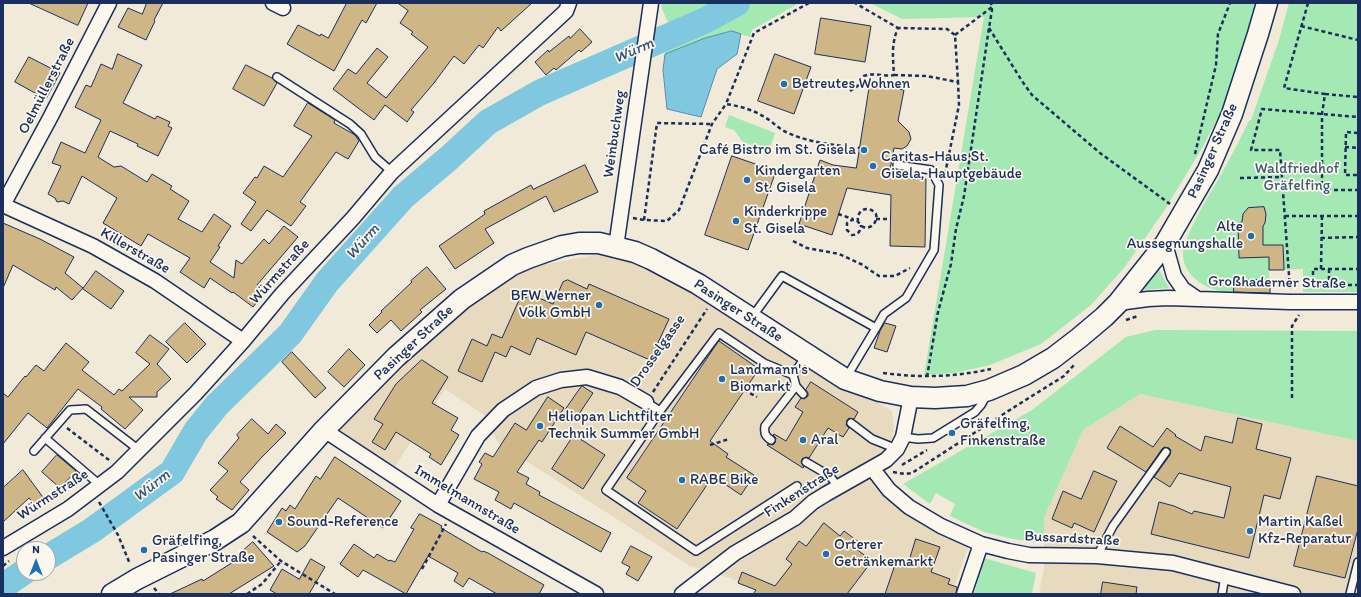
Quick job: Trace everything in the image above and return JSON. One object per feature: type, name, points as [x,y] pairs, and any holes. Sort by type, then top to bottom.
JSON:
[{"type":"main road","name":"Pasinger Straße","points":[[112,594],[137,579],[214,540],[241,523],[324,430],[396,357],[462,299],[512,265],[546,251],[579,243],[599,243],[635,252],[651,259],[698,284],[807,356],[849,372],[880,391],[911,397],[935,398],[967,396],[989,390],[1024,375],[1053,358],[1080,338],[1121,312],[1165,244],[1208,170],[1232,114],[1267,3]]},
{"type":"street","name":"Oelmüllerstraße","points":[[3,205],[109,3]]},
{"type":"street","name":"Würmstraße","points":[[3,548],[68,509],[121,469],[196,393],[243,341],[282,294],[354,218],[392,172],[566,11],[570,3]]},
{"type":"street","name":"Weinbuchweg","points":[[616,247],[651,3]]},
{"type":"street","name":"Killerstraße","points":[[3,205],[100,250],[155,281],[243,341]]},
{"type":"street","name":"Großhaderner Straße","points":[[1165,244],[1174,276],[1183,289],[1196,298]]},
{"type":"street","name":"Großhaderner Straße","points":[[1121,312],[1148,299],[1196,298],[1356,305]]},
{"type":"street","name":"Drosselgasse","points":[[438,505],[478,436],[503,410],[536,388],[561,380],[587,377],[620,387],[646,402]]},
{"type":"street","points":[[900,443],[911,397]]},
{"type":"street","name":"Immelmannstraße","points":[[324,430],[438,505],[596,594]]},
{"type":"street","name":"Finkenstraße","points":[[682,594],[735,553],[794,518],[813,502],[886,460],[900,443]]},
{"type":"street","name":"Bussardstraße","points":[[872,468],[889,490],[909,507],[941,526],[981,544],[1029,555],[1097,556],[1173,563],[1293,594]]},
{"type":"street","points":[[964,594],[981,544]]},
{"type":"lane","points":[[277,76],[362,134],[375,157],[392,172]]},
{"type":"lane","points":[[849,372],[884,314],[906,298],[934,250],[938,185],[931,170],[897,164]]},
{"type":"lane","points":[[751,318],[782,276],[876,328]]},
{"type":"lane","points":[[797,486],[696,551],[606,490],[660,411],[719,333],[764,363],[793,376],[796,386],[803,394]]},
{"type":"lane","points":[[793,376],[807,356]]},
{"type":"lane","points":[[771,440],[766,437],[764,432],[765,426],[796,386]]},
{"type":"lane","points":[[851,423],[872,439],[900,443],[932,438],[974,412],[981,405],[989,390]]},
{"type":"lane","points":[[646,402],[660,411]]},
{"type":"lane","points":[[34,451],[70,410],[86,409],[139,450]]},
{"type":"lane","points":[[45,438],[100,485]]},
{"type":"lane","points":[[1097,556],[1113,526],[1166,452]]},
{"type":"lane","points":[[806,462],[830,476],[838,487]]},
{"type":"lane","points":[[1350,594],[1358,562]]},
{"type":"lane","points":[[1222,594],[1225,576]]},
{"type":"path","points":[[621,216],[644,220],[667,221],[679,210],[712,124],[726,104],[754,33],[809,3]]},
{"type":"path","points":[[855,3],[898,28],[947,29],[956,35]]},
{"type":"path","points":[[1192,160],[1195,154],[1216,65],[1218,34],[1230,3]]},
{"type":"path","points":[[1308,3],[1284,88],[1358,97]]},
{"type":"path","points":[[956,35],[991,5]]},
{"type":"path","points":[[927,377],[938,312],[951,264],[956,229],[964,196],[990,28],[991,5]]},
{"type":"path","points":[[1301,26],[1358,40]]},
{"type":"path","points":[[894,75],[894,38],[898,28]]},
{"type":"path","points":[[990,28],[1032,95],[1100,153],[1172,205]]},
{"type":"path","points":[[938,185],[946,169],[959,106],[956,35]]},
{"type":"path","points":[[850,91],[862,83],[864,76],[869,74],[887,76],[926,76],[958,82]]},
{"type":"path","points":[[1325,94],[1322,114],[1322,190],[1358,190]]},
{"type":"path","points":[[726,104],[740,106],[766,118],[786,132],[807,139],[825,144],[859,148]]},
{"type":"path","points":[[1290,290],[1280,150],[1251,150],[1262,109],[1358,117]]},
{"type":"path","points":[[644,220],[656,123],[712,124]]},
{"type":"path","points":[[1358,133],[1346,132],[1345,147],[1345,176],[1358,176]]},
{"type":"path","points":[[1345,147],[1358,148]]},
{"type":"path","points":[[1240,178],[1282,177]]},
{"type":"path","points":[[838,214],[854,220],[867,228],[875,223],[876,214],[868,208],[864,209],[859,212],[858,222]]},
{"type":"path","points":[[1284,216],[1358,216]]},
{"type":"path","points":[[1321,269],[1322,216]]},
{"type":"path","points":[[876,219],[891,219]]},
{"type":"path","points":[[854,220],[847,223],[846,228],[848,232],[857,234],[861,225]]},
{"type":"path","points":[[1322,238],[1358,238]]},
{"type":"path","points":[[793,241],[807,248],[839,254],[861,264],[879,276],[895,276],[929,259]]},
{"type":"path","points":[[1358,269],[1313,269],[1313,285],[1358,285]]},
{"type":"path","points":[[1329,269],[1329,285]]},
{"type":"path","name":"Drosselgasse","points":[[646,402],[715,296]]},
{"type":"path","points":[[1292,398],[1292,326],[1303,310]]},
{"type":"path","points":[[1121,312],[1140,315]]},
{"type":"path","points":[[905,474],[912,473],[1064,376],[1077,362]]},
{"type":"path","points":[[881,372],[906,376],[956,376],[998,367]]},
{"type":"path","points":[[744,390],[757,397]]},
{"type":"path","points":[[59,422],[121,469]]},
{"type":"path","points":[[710,444],[729,439]]},
{"type":"path","points":[[98,500],[104,508],[118,535],[137,579]]},
{"type":"path","points":[[422,569],[452,513]]},
{"type":"path","points":[[253,536],[281,561],[335,594]]},
{"type":"path","points":[[247,594],[262,584],[281,561]]},
{"type":"shaded area","points":[[605,253],[653,268],[892,411],[894,428],[884,475],[904,497],[972,535],[952,594],[765,594],[730,578],[690,566],[498,443],[484,415],[445,389],[394,468],[334,426],[451,316],[531,267]]},
{"type":"shaded area","points":[[1140,394],[1358,441],[1358,594],[1039,594],[1044,567],[1044,518],[1083,430]]},
{"type":"green space","points":[[661,3],[728,3],[701,19],[677,30],[670,27]]},
{"type":"green space","points":[[744,3],[799,3],[752,30],[750,37],[732,31],[705,38],[665,54],[665,43]]},
{"type":"green space","points":[[870,3],[1256,3],[1221,112],[1201,150],[1164,211],[1124,268],[1091,305],[1041,344],[990,365],[955,373],[924,375],[984,17],[902,19]]},
{"type":"green space","name":"Waldfriedhof Gräfelfing","points":[[1289,3],[1358,3],[1358,292],[1303,292],[1303,269],[1269,270],[1270,294],[1218,291],[1196,280],[1185,266],[1183,254],[1188,235],[1249,121],[1251,120],[1279,40]]},
{"type":"green space","points":[[729,115],[775,133],[771,145],[764,149],[743,142],[734,130],[725,127]]},
{"type":"green space","points":[[1158,268],[1169,288],[1141,290]]},
{"type":"green space","points":[[1155,330],[1358,331],[1358,441],[1140,394],[1083,430],[1044,518],[1044,543],[1013,539],[984,532],[950,516],[955,504],[936,493],[930,504],[903,484],[1032,410],[1126,337]]},
{"type":"green space","points":[[984,558],[1036,573],[1032,594],[974,594]]},
{"type":"water","points":[[732,31],[741,34],[737,54],[717,69],[701,117],[667,109],[663,70],[665,54],[705,38]]},
{"type":"building","points":[[29,3],[88,3],[78,25]]},
{"type":"building","points":[[147,3],[163,3],[146,40],[118,27],[128,8],[142,14]]},
{"type":"building","points":[[347,3],[377,3],[366,23],[362,20],[334,71],[287,44],[298,25],[320,36],[321,34],[328,38]]},
{"type":"building","points":[[398,3],[532,3],[501,31],[498,27],[483,48],[479,45],[464,64],[454,56],[411,110],[414,112],[407,122],[385,105],[374,120],[333,89],[348,69],[356,74],[377,48],[388,57],[367,83],[386,98],[428,47],[411,34],[413,32],[400,23],[408,11]]},
{"type":"building","name":"Betreutes Wohnen","points":[[821,18],[871,26],[865,62],[815,54]]},
{"type":"building","points":[[580,29],[592,42],[581,52],[579,50],[556,70],[554,68],[546,75],[535,62],[548,50],[549,52],[569,36],[570,38]]},
{"type":"building","points":[[118,54],[142,65],[123,103],[155,119],[157,116],[170,122],[168,126],[172,128],[158,156],[137,146],[138,144],[110,131],[98,157],[114,167],[121,166],[147,182],[152,174],[172,186],[170,189],[189,201],[178,219],[202,232],[214,214],[231,226],[210,262],[234,278],[236,260],[242,264],[264,239],[269,244],[284,226],[298,237],[257,285],[266,291],[253,307],[233,292],[232,293],[210,278],[204,288],[180,272],[190,258],[148,234],[141,246],[103,223],[117,198],[82,176],[69,204],[63,201],[57,202],[55,198],[48,194],[61,166],[52,163],[61,142],[85,153],[101,120],[75,107],[86,85],[91,87],[101,64],[112,69]]},
{"type":"building","name":"Betreutes Wohnen","points":[[775,54],[811,67],[794,114],[758,101]]},
{"type":"building","points":[[29,57],[60,73],[46,99],[15,82]]},
{"type":"building","points":[[246,65],[272,78],[277,83],[264,106],[233,89]]},
{"type":"building","name":"Caritas-Haus St. Gisela, Hauptgebäude","points":[[870,84],[904,90],[898,121],[909,132],[911,139],[907,146],[902,149],[894,148],[889,175],[911,179],[926,179],[925,247],[890,246],[891,195],[847,188],[832,235],[799,224],[820,160],[833,165],[856,168]]},
{"type":"building","points":[[308,103],[335,120],[334,123],[355,135],[359,141],[348,159],[336,152],[300,202],[306,206],[291,226],[267,210],[251,231],[241,224],[256,202],[243,193],[255,177],[257,178],[264,166],[283,177],[312,136],[294,126]]},
{"type":"building","points":[[732,156],[776,171],[748,250],[705,235]]},
{"type":"building","points":[[585,165],[598,192],[554,212],[546,196],[485,229],[494,243],[455,269],[439,246],[485,214],[484,211],[531,185],[533,189]]},
{"type":"building","name":"Alte Aussegnungshalle","points":[[1264,207],[1266,214],[1265,223],[1263,226],[1263,245],[1283,245],[1284,270],[1269,270],[1269,257],[1239,258],[1238,223],[1242,222],[1243,214],[1248,208]]},
{"type":"building","points":[[3,223],[40,239],[74,257],[65,273],[83,288],[72,300],[56,287],[55,290],[13,265],[3,288]]},
{"type":"building","points":[[427,267],[446,289],[420,310],[422,312],[401,331],[391,320],[377,333],[369,325],[382,312],[381,311],[412,282],[411,281]]},
{"type":"building","points":[[96,271],[124,291],[111,309],[83,289]]},
{"type":"building","points":[[1234,279],[1270,280],[1270,293],[1234,292]]},
{"type":"building","points":[[568,280],[587,289],[589,284],[669,319],[650,360],[586,332],[576,355],[537,338],[530,355],[511,346],[506,357],[495,352],[482,382],[458,371],[472,339],[487,346],[492,334],[502,338],[519,300],[532,295],[553,304],[563,282]]},
{"type":"building","points":[[185,323],[206,344],[187,363],[166,342]]},
{"type":"building","points":[[885,323],[896,326],[887,352],[874,348],[880,331]]},
{"type":"building","points":[[150,335],[169,349],[157,364],[171,379],[157,392],[157,397],[129,397],[143,410],[125,429],[101,409],[102,407],[78,389],[47,428],[28,413],[3,444],[3,393],[8,397],[36,365],[44,371],[66,343],[89,362],[82,370],[114,395],[119,389],[122,391],[150,364],[136,353]]},
{"type":"building","points":[[719,341],[759,369],[710,441],[728,454],[726,457],[754,475],[741,495],[713,476],[677,529],[638,503],[646,491],[627,478]]},
{"type":"building","points":[[349,349],[365,365],[344,387],[328,372]]},
{"type":"building","points":[[292,352],[326,388],[315,398],[282,362]]},
{"type":"building","points":[[422,360],[448,377],[432,403],[458,418],[451,430],[459,435],[441,465],[429,457],[431,454],[396,432],[385,450],[372,442],[383,424],[374,419],[396,384]]},
{"type":"building","points":[[811,382],[858,412],[854,419],[849,418],[847,420],[846,425],[849,428],[843,437],[828,428],[809,458],[806,457],[802,459],[801,462],[804,467],[803,468],[767,445],[773,445],[775,443],[776,438],[773,435],[774,434],[786,441],[803,412],[795,407],[801,398],[804,399],[808,396],[806,390]]},
{"type":"building","points":[[582,386],[593,393],[577,417],[566,409]]},
{"type":"building","points":[[548,397],[564,408],[542,442],[539,440],[517,472],[529,478],[526,484],[540,492],[539,495],[611,533],[601,552],[514,503],[511,509],[495,500],[499,492],[474,479],[482,464],[479,462],[485,453],[493,457],[515,423],[526,430]]},
{"type":"building","points":[[1238,418],[1262,424],[1256,449],[1291,458],[1280,499],[1264,495],[1249,558],[1151,534],[1159,502],[1174,506],[1192,514],[1194,511],[1224,518],[1231,487],[1179,473],[1170,487],[1154,477],[1170,455],[1171,450],[1164,447],[1146,472],[1107,448],[1120,426],[1153,447],[1167,428],[1176,435],[1175,436],[1201,451],[1205,436],[1232,443]]},
{"type":"building","points":[[252,419],[268,434],[276,424],[286,433],[240,482],[249,490],[232,510],[216,499],[218,497],[210,490],[228,471],[218,463],[239,438],[237,435]]},
{"type":"building","points":[[574,435],[605,455],[583,489],[552,469]]},
{"type":"building","points":[[57,455],[76,471],[60,488],[42,472]]},
{"type":"building","points":[[335,457],[401,501],[383,528],[338,498],[305,546],[297,552],[267,532],[282,508],[286,511],[290,505],[295,509],[316,476],[320,479]]},
{"type":"building","points":[[23,470],[45,500],[36,506],[29,498],[3,522],[3,488]]},
{"type":"building","points":[[1094,471],[1117,481],[1094,532],[1074,523],[1072,528],[1052,519],[1063,491],[1081,499]]},
{"type":"building","points":[[1317,476],[1358,486],[1358,529],[1345,578],[1294,566]]},
{"type":"building","points":[[420,514],[442,526],[441,528],[482,552],[488,553],[544,585],[539,594],[497,594],[469,578],[463,587],[454,581],[458,573],[428,556],[406,594],[363,570],[358,577],[340,564],[354,544],[374,558],[377,554],[389,561],[395,562],[414,529],[411,528]]},
{"type":"building","name":"Orterer Getränkemarkt","points":[[824,523],[840,536],[844,531],[860,543],[855,548],[872,561],[847,594],[753,594],[756,590],[738,583],[742,572],[775,586],[792,564],[786,559],[799,541],[806,546]]},
{"type":"building","points":[[916,539],[940,547],[931,572],[950,579],[948,584],[957,587],[956,594],[885,594],[897,559],[908,563]]},
{"type":"building","points":[[253,542],[274,566],[229,594],[170,594],[202,579],[203,581],[238,559],[236,557]]},
{"type":"building","points":[[631,546],[652,557],[638,581],[626,574],[630,567],[622,563]]},
{"type":"building","points":[[311,559],[325,567],[309,594],[277,594],[270,590],[282,569],[299,579]]},
{"type":"building","points":[[1103,582],[1137,587],[1136,594],[1101,594]]},
{"type":"waterway","name":"Würm","points":[[56,552],[91,531],[172,472],[196,431],[217,405],[290,334],[327,282],[403,197],[488,122],[539,93],[706,20],[737,3]]},
{"type":"waterway","name":"Würm","points":[[3,587],[16,577]]},
{"type":"place","name":"Betreutes Wohnen","points":[[784,84]]},
{"type":"place","name":"Café Bistro im St. Gisela","points":[[864,150]]},
{"type":"place","name":"Caritas-Haus St. Gisela, Hauptgebäude","points":[[873,166]]},
{"type":"place","name":"Kindergarten St. Gisela","points":[[747,180]]},
{"type":"place","name":"Kinderkrippe St. Gisela","points":[[736,221]]},
{"type":"place","name":"Alte Aussegnungshalle","points":[[1251,236]]},
{"type":"place","name":"BFW Werner Völk GmbH","points":[[599,305]]},
{"type":"place","name":"Landmann's Biomarkt","points":[[722,379]]},
{"type":"place","name":"Heliopan Lichtfilter Technik Summer GmbH","points":[[540,426]]},
{"type":"place","name":"Gräfelfing, Finkenstraße","points":[[952,433]]},
{"type":"place","name":"Aral","points":[[803,440]]},
{"type":"place","name":"RABE Bike","points":[[682,480]]},
{"type":"place","name":"Sound-Reference","points":[[279,522]]},
{"type":"place","name":"Martin Kaßel Kfz-Reparatur","points":[[1250,531]]},
{"type":"place","name":"Gräfelfing, Pasinger Straße","points":[[144,550]]},
{"type":"place","name":"Orterer Getränkemarkt","points":[[826,554]]}]
